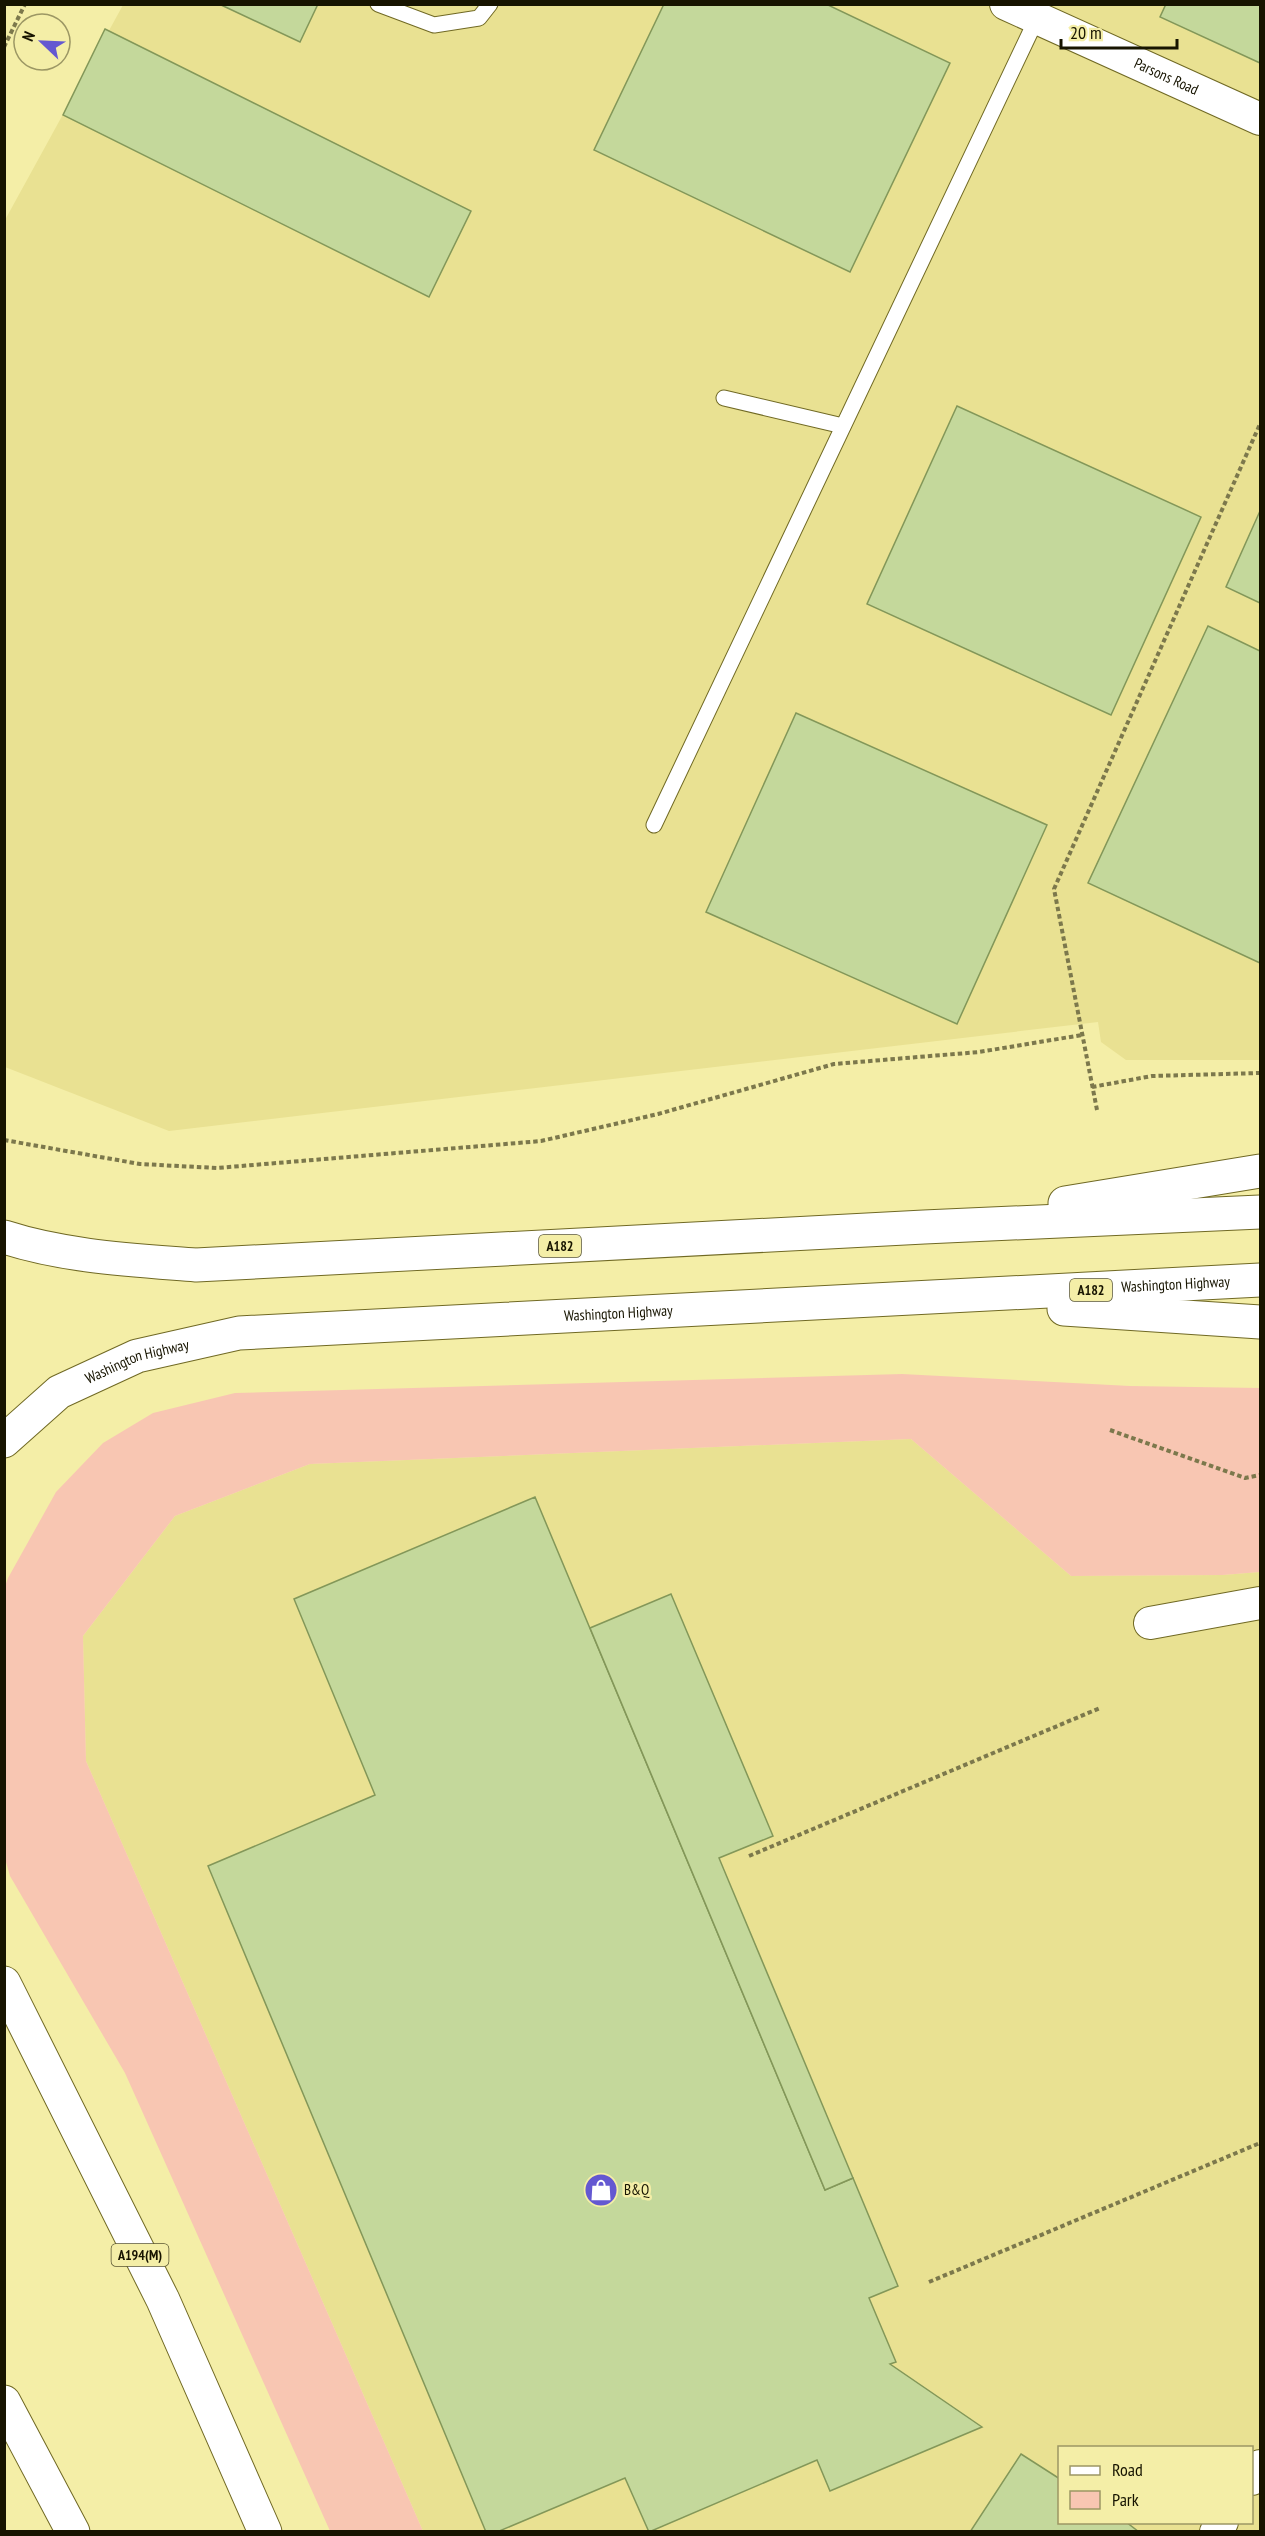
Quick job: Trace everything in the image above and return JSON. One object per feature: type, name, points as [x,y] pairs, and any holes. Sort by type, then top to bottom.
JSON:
[{"type":"main road","points":[[924,1227],[1260,1171]]},
{"type":"main road","name":"A182","points":[[4,1237],[27,1244],[96,1257],[196,1266],[924,1227],[1260,1212]]},
{"type":"main road","name":"Washington Highway","points":[[4,1441],[59,1392],[137,1356],[239,1333],[1260,1280]]},
{"type":"main road","points":[[922,1299],[1260,1322]]},
{"type":"main road","name":"A194(M)","points":[[4,1983],[163,2300],[265,2532]]},
{"type":"main road","points":[[4,2402],[73,2532]]},
{"type":"street","name":"Parsons Road","points":[[1006,4],[1260,119]]},
{"type":"street","points":[[1150,1623],[1260,1603]]},
{"type":"lane","points":[[378,4],[434,25],[479,18],[490,4]]},
{"type":"lane","points":[[654,825],[1036,18]]},
{"type":"lane","points":[[724,398],[843,426]]},
{"type":"path","points":[[4,47],[25,4]]},
{"type":"path","points":[[1097,1110],[1054,889],[1260,424]]},
{"type":"path","points":[[4,1140],[140,1164],[217,1168],[541,1141],[658,1114],[834,1064],[979,1052],[1082,1035]]},
{"type":"path","points":[[1092,1087],[1152,1076],[1260,1073]]},
{"type":"path","points":[[1110,1430],[1245,1478],[1260,1475]]},
{"type":"path","points":[[749,1856],[1100,1708]]},
{"type":"path","points":[[929,2282],[1260,2143]]},
{"type":"shaded area","points":[[123,5],[1260,5],[1260,1060],[1126,1060],[1101,1042],[1098,1022],[169,1131],[5,1067],[5,220]]},
{"type":"shaded area","points":[[911,1439],[1071,1576],[1223,1575],[1260,1572],[1260,2531],[423,2531],[86,1761],[83,1636],[175,1516],[310,1464]]},
{"type":"green space","points":[[902,1374],[1130,1386],[1260,1388],[1260,1572],[1223,1575],[1071,1576],[911,1439],[310,1464],[175,1516],[83,1636],[86,1761],[423,2531],[330,2531],[125,2073],[10,1876],[4,1855],[4,1589],[8,1578],[56,1492],[103,1443],[153,1413],[235,1393]]},
{"type":"building","points":[[219,4],[318,4],[300,42]]},
{"type":"building","points":[[664,4],[826,4],[950,63],[850,272],[594,150]]},
{"type":"building","points":[[1166,4],[1260,4],[1260,63],[1160,17]]},
{"type":"building","points":[[105,29],[471,211],[429,297],[63,115]]},
{"type":"building","points":[[957,406],[1201,517],[1111,715],[867,604]]},
{"type":"building","points":[[1260,511],[1260,603],[1226,587]]},
{"type":"building","points":[[1208,626],[1260,651],[1260,963],[1088,883]]},
{"type":"building","points":[[796,713],[1047,825],[957,1024],[706,912]]},
{"type":"building","points":[[535,1497],[825,2190],[853,2178],[898,2286],[869,2298],[896,2362],[890,2364],[982,2427],[830,2491],[817,2460],[649,2532],[625,2478],[497,2532],[486,2532],[208,1866],[375,1795],[294,1599]]},
{"type":"building","points":[[671,1594],[773,1836],[719,1858],[853,2178],[825,2190],[590,1628]]},
{"type":"building","points":[[1021,2454],[1058,2478],[1058,2524],[1129,2524],[1139,2532],[970,2532]]},
{"type":"place","name":"B&Q","points":[[601,2190]]}]
